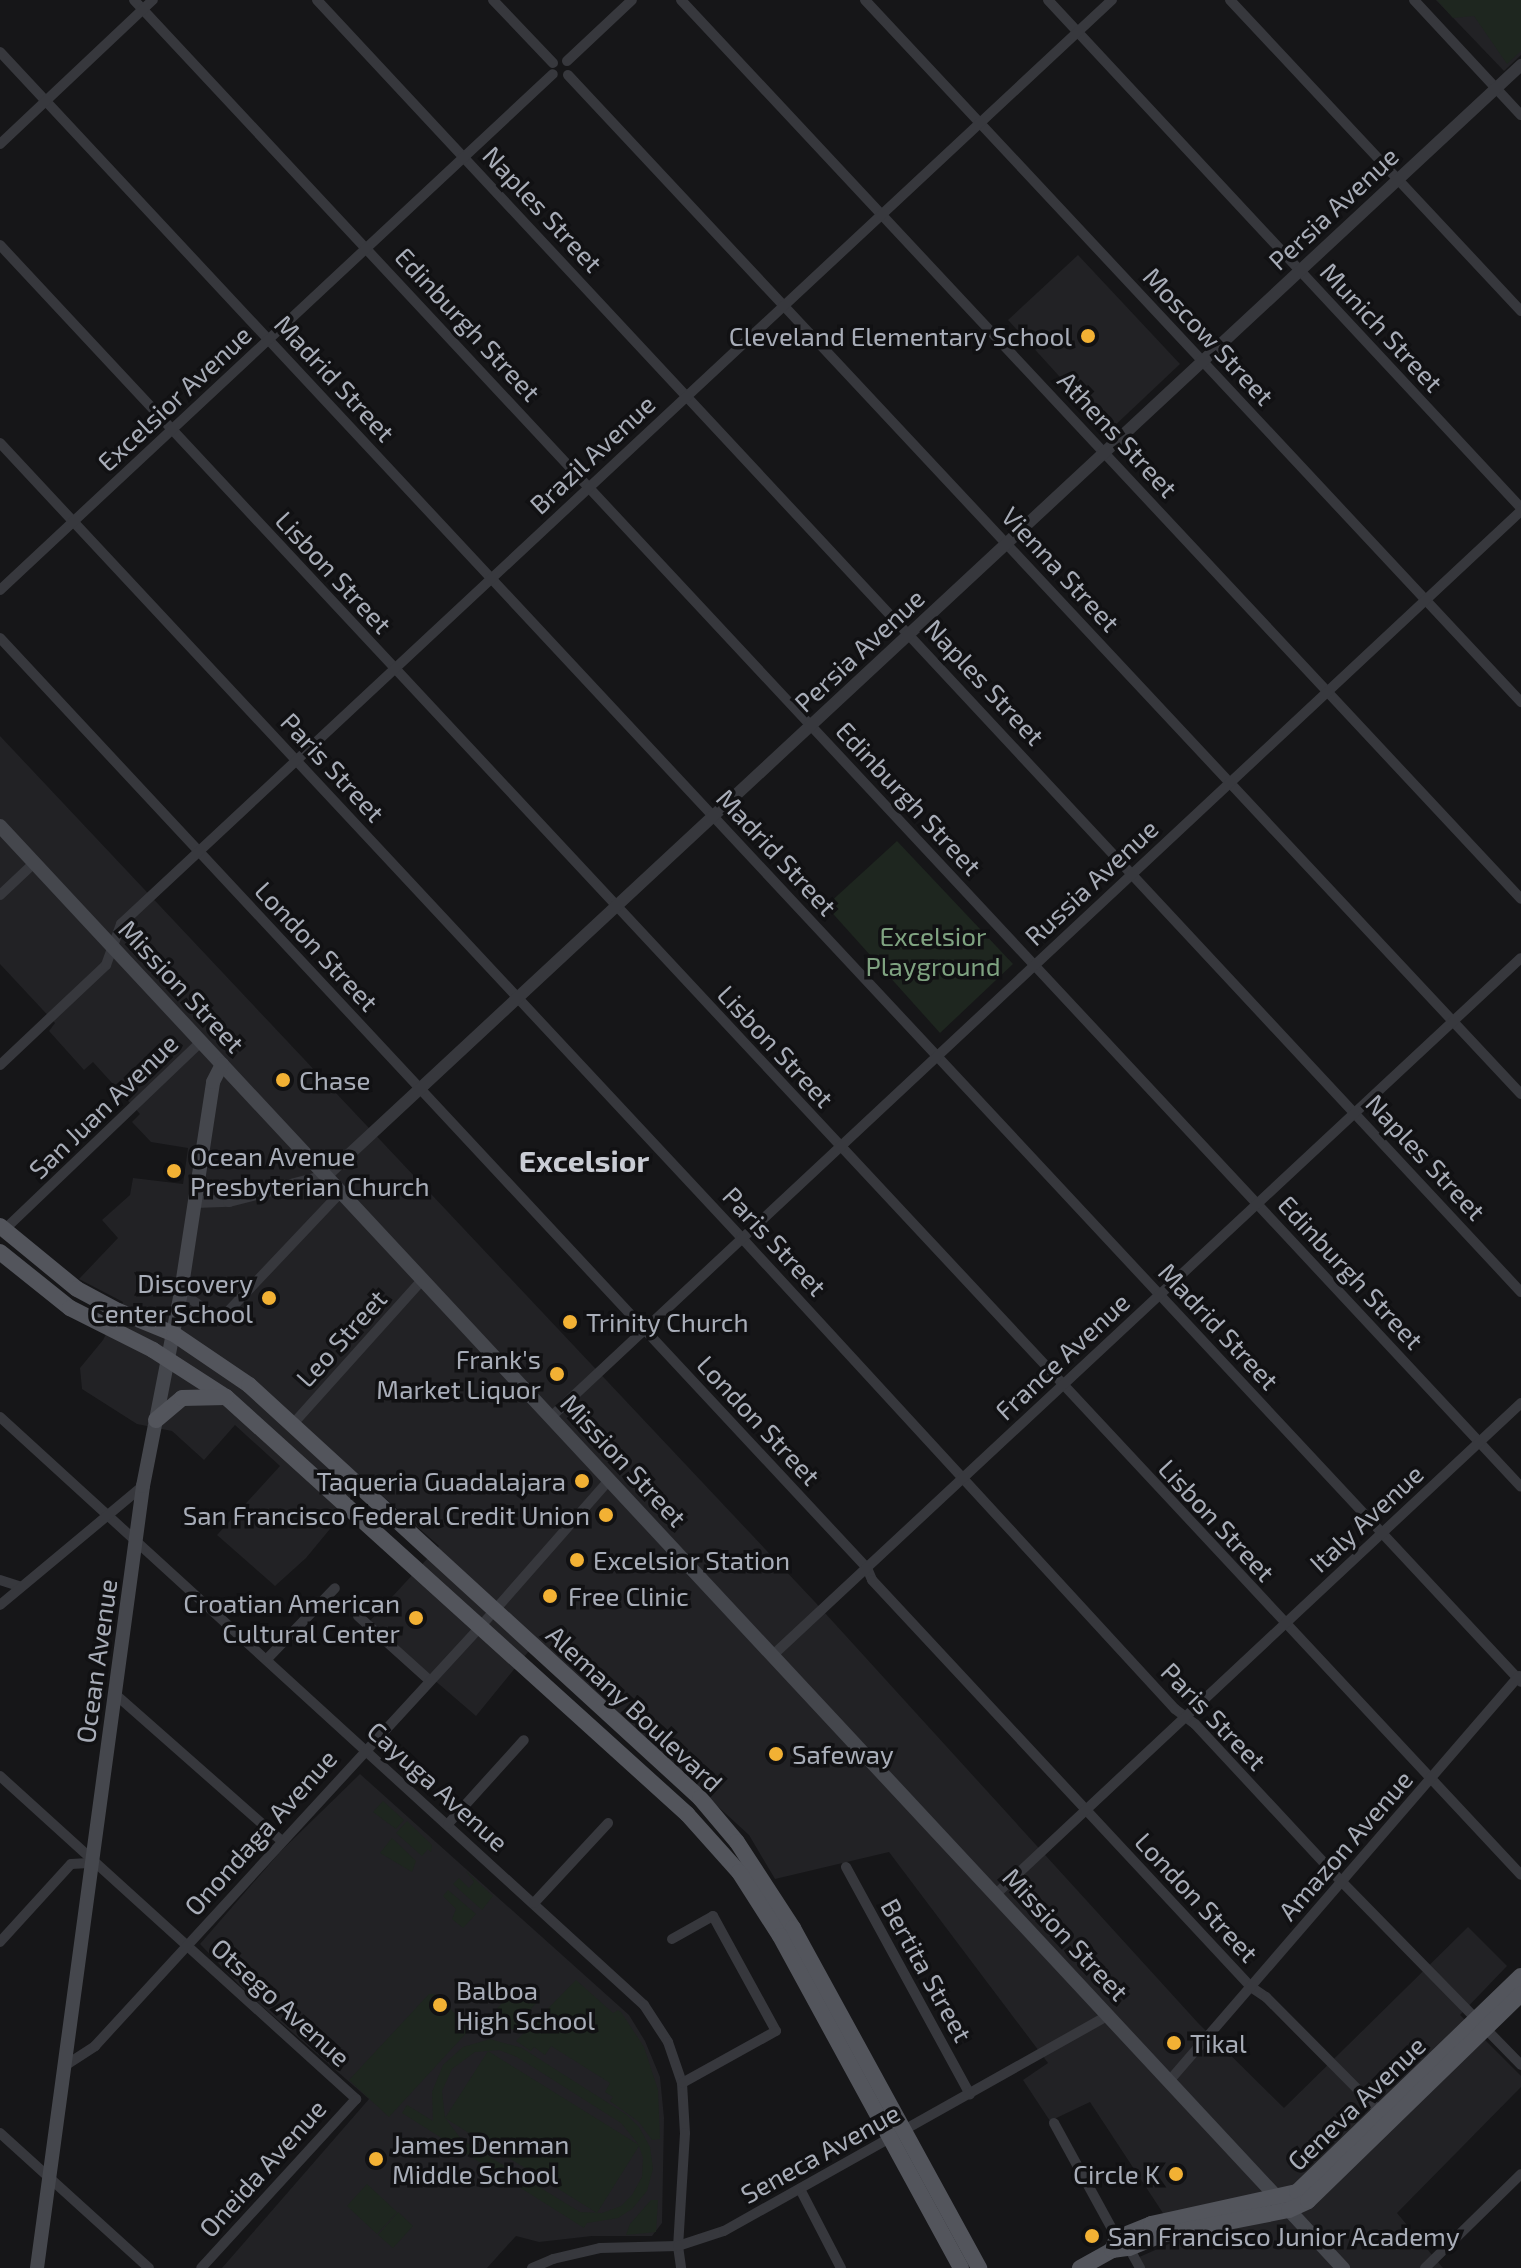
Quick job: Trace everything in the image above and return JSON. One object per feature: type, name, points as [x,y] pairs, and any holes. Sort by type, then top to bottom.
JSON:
[{"type":"main road","name":"Mission Street","points":[[0,826],[1343,2268]]},
{"type":"main road","name":"Ocean Avenue","points":[[37,2268],[143,1486],[174,1334],[213,1082],[222,1064]]},
{"type":"main road","name":"Alemany Boulevard","points":[[2,1230],[77,1289],[118,1311],[174,1334],[249,1385],[700,1798],[737,1842],[793,1928],[898,2135],[961,2268]]},
{"type":"main road","name":"Alemany Boulevard","points":[[0,1252],[70,1308],[169,1359],[226,1397],[687,1814],[739,1872],[979,2268]]},
{"type":"main road","points":[[156,1420],[182,1398],[226,1397]]},
{"type":"main road","name":"Geneva Avenue","points":[[1080,2268],[1119,2246],[1284,2204],[1386,2118],[1481,2024],[1521,1976]]},
{"type":"main road","name":"Geneva Avenue","points":[[1481,2024],[1521,1994]]},
{"type":"street","name":"Edinburgh Street","points":[[134,0],[1521,1487]]},
{"type":"street","points":[[0,144],[153,0]]},
{"type":"street","name":"Naples Street","points":[[317,0],[1133,872],[1521,1292]]},
{"type":"street","points":[[493,0],[562,78],[568,75],[567,61]]},
{"type":"street","points":[[567,61],[632,0]]},
{"type":"street","name":"Athens Street","points":[[681,0],[1521,899]]},
{"type":"street","name":"Moscow Street","points":[[865,0],[1521,702]]},
{"type":"street","name":"Munich Street","points":[[1048,0],[1521,509]]},
{"type":"street","name":"Brazil Avenue","points":[[0,1065],[106,965],[117,929],[1112,0]]},
{"type":"street","points":[[1230,0],[1521,311]]},
{"type":"street","points":[[1414,0],[1521,115]]},
{"type":"street","name":"Madrid Street","points":[[0,52],[1520,1679]]},
{"type":"street","points":[[553,69],[559,59],[567,61]]},
{"type":"street","name":"Persia Avenue","points":[[195,1202],[229,1201],[326,1176],[1521,65]]},
{"type":"street","name":"Excelsior Avenue","points":[[0,590],[464,157],[553,69]]},
{"type":"street","name":"Vienna Street","points":[[568,75],[1521,1094]]},
{"type":"street","name":"Lisbon Street","points":[[0,245],[1521,1875]]},
{"type":"street","name":"Paris Street","points":[[0,443],[965,1478],[969,1487],[1164,1698],[1186,1715],[1342,1882],[1521,2065]]},
{"type":"street","name":"Russia Avenue","points":[[551,1417],[1521,509]]},
{"type":"street","name":"London Street","points":[[0,638],[867,1568],[872,1580],[1251,1987],[1266,1997],[1386,2118]]},
{"type":"street","points":[[0,895],[34,863]]},
{"type":"street","name":"France Avenue","points":[[773,1655],[1521,958]]},
{"type":"street","name":"San Juan Avenue","points":[[2,1230],[201,1042]]},
{"type":"street","points":[[181,1292],[220,1320],[341,1192]]},
{"type":"street","name":"Leo Street","points":[[292,1425],[423,1279]]},
{"type":"street","name":"Italy Avenue","points":[[996,1894],[1521,1403]]},
{"type":"street","name":"Cayuga Avenue","points":[[0,1417],[644,2005],[668,2042],[682,2083],[685,2133],[678,2246],[681,2268]]},
{"type":"street","name":"Onondaga Avenue","points":[[66,2065],[95,2046],[480,1627],[609,1480]]},
{"type":"street","points":[[0,1605],[143,1486]]},
{"type":"street","points":[[0,1580],[21,1587]]},
{"type":"street","points":[[267,1659],[335,1588]]},
{"type":"street","points":[[358,1616],[429,1680]]},
{"type":"street","name":"Amazon Avenue","points":[[1170,2080],[1520,1679]]},
{"type":"street","points":[[115,1694],[282,1841]]},
{"type":"street","points":[[448,1824],[524,1740]]},
{"type":"street","name":"Otsego Avenue","points":[[2,1781],[356,2099]]},
{"type":"street","points":[[534,1903],[608,1823]]},
{"type":"street","points":[[0,1942],[71,1864],[93,1863]]},
{"type":"street","name":"Bertita Street","points":[[846,1867],[970,2094]]},
{"type":"street","points":[[672,1939],[713,1916],[776,2031],[682,2083]]},
{"type":"street","name":"Seneca Avenue","points":[[532,2268],[553,2259],[600,2248],[678,2246],[724,2231],[1109,2015]]},
{"type":"street","name":"Oneida Avenue","points":[[201,2268],[356,2099]]},
{"type":"street","points":[[1054,2123],[1119,2246],[1140,2268]]},
{"type":"street","points":[[0,2133],[149,2268]]},
{"type":"street","points":[[1425,2268],[1521,2174]]},
{"type":"street","points":[[800,2189],[841,2268]]},
{"type":"shaded area","points":[[1436,0],[1521,0],[1521,55],[1504,71]]},
{"type":"shaded area","name":"Cleveland Elementary School","points":[[1078,255],[1180,364],[1109,431],[1008,320]]},
{"type":"shaded area","points":[[0,736],[815,1602],[1199,2024],[1284,2108],[1468,1927],[1507,1966],[1460,2015],[1521,2076],[1521,2087],[1397,2213],[1443,2268],[1144,2268],[1137,2258],[1180,2239],[1090,2102],[1050,2121],[1023,2080],[1048,2063],[889,1852],[775,1879],[749,1835],[537,1641],[476,1716],[368,1623],[439,1546],[368,1483],[306,1558],[275,1586],[217,1535],[280,1466],[235,1425],[204,1460],[172,1431],[137,1424],[82,1389],[80,1368],[103,1340],[123,1302],[79,1279],[118,1238],[102,1220],[130,1195],[133,1178],[183,1184],[188,1148],[151,1142],[132,1122],[140,1114],[93,1062],[84,1070],[49,1031],[55,1023],[0,964]]},
{"type":"shaded area","name":"Balboa High School","points":[[360,1774],[629,2015],[645,2041],[660,2077],[664,2118],[662,2223],[652,2236],[592,2236],[539,2242],[516,2236],[487,2268],[222,2268],[369,2099],[249,1995],[200,1944],[280,1852]]},
{"type":"green space","points":[[1437,0],[1521,0],[1521,51],[1507,64],[1474,16],[1453,18]]},
{"type":"green space","name":"Excelsior Playground","points":[[897,841],[1013,964],[940,1033],[826,906]]},
{"type":"green space","points":[[383,1801],[404,1820],[396,1829],[373,1812]]},
{"type":"green space","points":[[407,1821],[432,1845],[431,1852],[428,1849],[422,1856],[396,1833]]},
{"type":"green space","points":[[392,1838],[416,1861],[412,1872],[380,1853]]},
{"type":"green space","points":[[466,1871],[493,1896],[482,1910],[453,1884],[459,1878],[469,1888],[474,1882]]},
{"type":"green space","points":[[448,1890],[476,1914],[463,1928],[452,1919],[456,1909],[443,1896]]},
{"type":"green space","points":[[576,1980],[613,2013],[621,2012],[644,2047],[658,2090],[660,2139],[652,2140],[639,2122],[610,2101],[613,2097],[605,2092],[610,2083],[551,2046],[545,2055],[534,2047],[531,2051],[516,2041]]},
{"type":"green space","points":[[518,1985],[537,2002],[513,2030],[493,2013]]},
{"type":"green space","points":[[429,1994],[434,1994],[471,2028],[389,2117],[349,2080]]},
{"type":"green space","points":[[490,2039],[522,2048],[627,2115],[639,2127],[650,2147],[653,2169],[647,2191],[632,2209],[618,2218],[587,2223],[584,2228],[402,2113],[407,2105],[433,2121],[432,2092],[443,2065],[463,2047]],"holes":[[[499,2050],[517,2057],[621,2123],[639,2145],[488,2051],[445,2118],[442,2091],[452,2069],[475,2052]],[[445,2118],[597,2213],[580,2212],[462,2140]],[[639,2146],[643,2158],[642,2177],[632,2195],[621,2206],[597,2213]]]},
{"type":"green space","points":[[367,2184],[397,2212],[377,2234],[347,2206]]},
{"type":"green space","points":[[651,2200],[658,2200],[656,2232],[626,2235],[630,2224]]},
{"type":"green space","points":[[398,2212],[413,2226],[393,2248],[378,2235]]},
{"type":"place","name":"Cleveland Elementary School","points":[[1088,336]]},
{"type":"place","name":"Chase","points":[[283,1080]]},
{"type":"place","name":"Ocean Avenue Presbyterian Church","points":[[174,1171]]},
{"type":"place","name":"Discovery Center School","points":[[269,1298]]},
{"type":"place","name":"Trinity Church","points":[[570,1322]]},
{"type":"place","name":"Frank's Market Liquor","points":[[557,1374]]},
{"type":"place","name":"Taqueria Guadalajara","points":[[582,1481]]},
{"type":"place","name":"San Francisco Federal Credit Union","points":[[606,1515]]},
{"type":"place","name":"Excelsior Station","points":[[577,1560]]},
{"type":"place","name":"Free Clinic","points":[[550,1596]]},
{"type":"place","name":"Croatian American Cultural Center","points":[[416,1618]]},
{"type":"place","name":"Safeway","points":[[776,1754]]},
{"type":"place","name":"Balboa High School","points":[[440,2005]]},
{"type":"place","name":"Tikal","points":[[1174,2043]]},
{"type":"place","name":"James Denman Middle School","points":[[376,2159]]},
{"type":"place","name":"Circle K","points":[[1176,2174]]},
{"type":"place","name":"San Francisco Junior Academy","points":[[1092,2236]]},
{"type":"district","name":"Excelsior","points":[[584,1160]]}]
